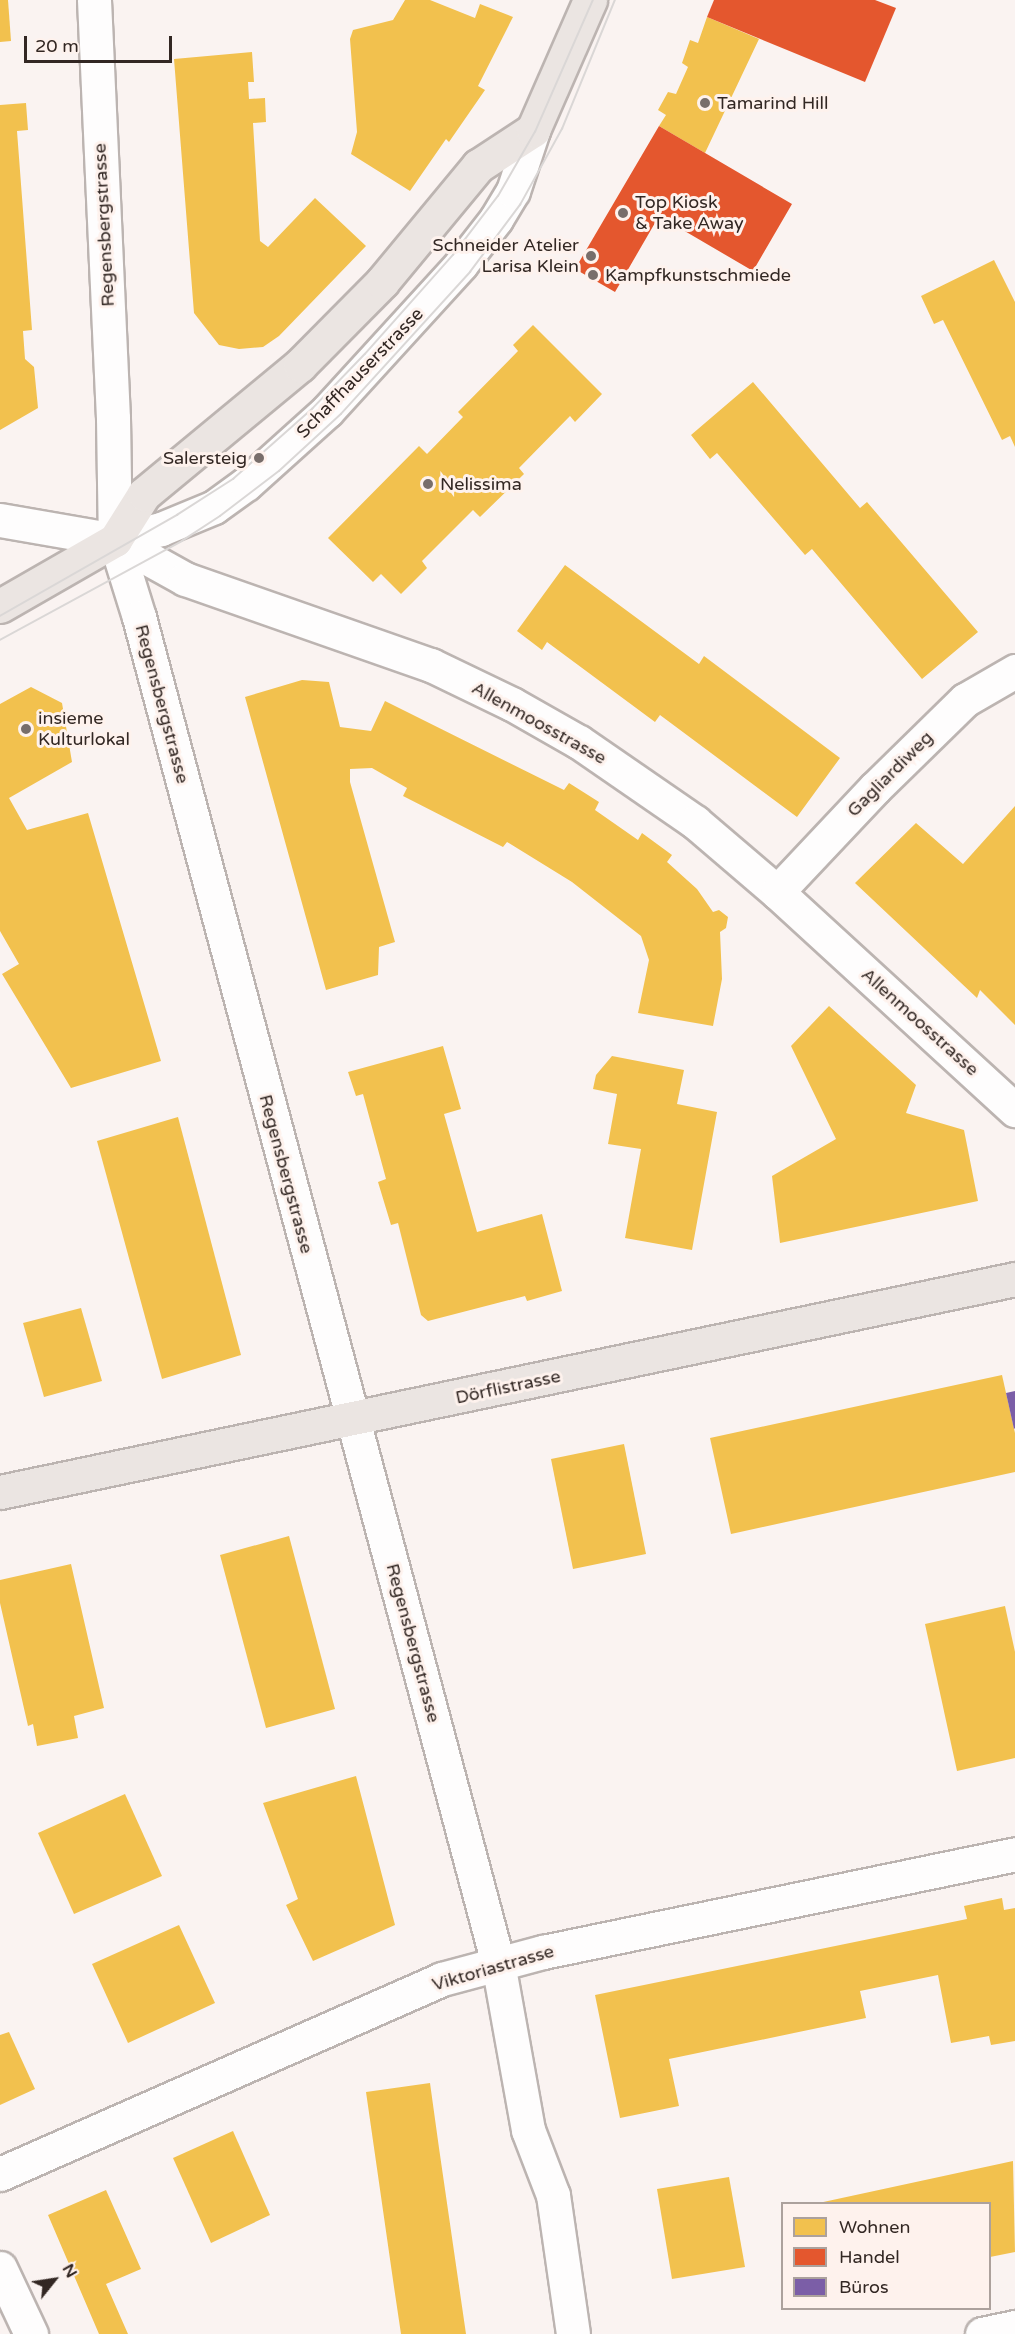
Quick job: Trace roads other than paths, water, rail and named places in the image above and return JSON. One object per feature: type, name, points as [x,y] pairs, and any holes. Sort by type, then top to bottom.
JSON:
[{"type":"main road","name":"Schaffhauserstrasse","points":[[0,606],[115,540],[144,494],[300,364],[382,282],[478,166],[533,130],[590,0]]},
{"type":"main road","name":"Dörflistrasse","points":[[0,1492],[1015,1279]]},
{"type":"street","name":"Regensbergstrasse","points":[[94,0],[113,418],[115,540],[139,617],[498,1963],[528,2130],[553,2195],[573,2334]]},
{"type":"street","name":"Schaffhauserstrasse","points":[[115,540],[161,529],[214,507],[246,484],[327,411],[453,273],[496,219],[513,191],[533,130]]},
{"type":"street","name":"Allenmoosstrasse","points":[[0,520],[115,540],[185,579],[431,666],[512,704],[579,742],[695,822],[777,892],[1015,1110]]},
{"type":"street","name":"Gagliardiweg","points":[[777,892],[875,788],[966,700],[1015,670]]},
{"type":"street","name":"Viktoriastrasse","points":[[0,2174],[442,1979],[498,1963],[1015,1854]]},
{"type":"street","points":[[0,2268],[31,2334]]},
{"type":"street","points":[[982,2334],[1015,2327]]},
{"type":"tram line","points":[[0,616],[177,515],[233,479],[312,409],[365,354],[453,255],[498,196],[535,132],[593,0]]},
{"type":"tram line","points":[[0,640],[182,541],[220,516],[279,471],[341,414],[470,272],[520,205],[562,129],[615,0]]},
{"type":"place","name":"Tamarind Hill","points":[[705,103]]},
{"type":"place","name":"Top Kiosk & Take Away","points":[[623,213]]},
{"type":"place","name":"Schneider Atelier Larisa Klein","points":[[591,256]]},
{"type":"place","name":"Kampfkunstschmiede","points":[[593,275]]},
{"type":"place","name":"Salersteig","points":[[259,458]]},
{"type":"place","name":"Nelissima","points":[[428,484]]},
{"type":"place","name":"insieme Kulturlokal","points":[[26,729]]}]
